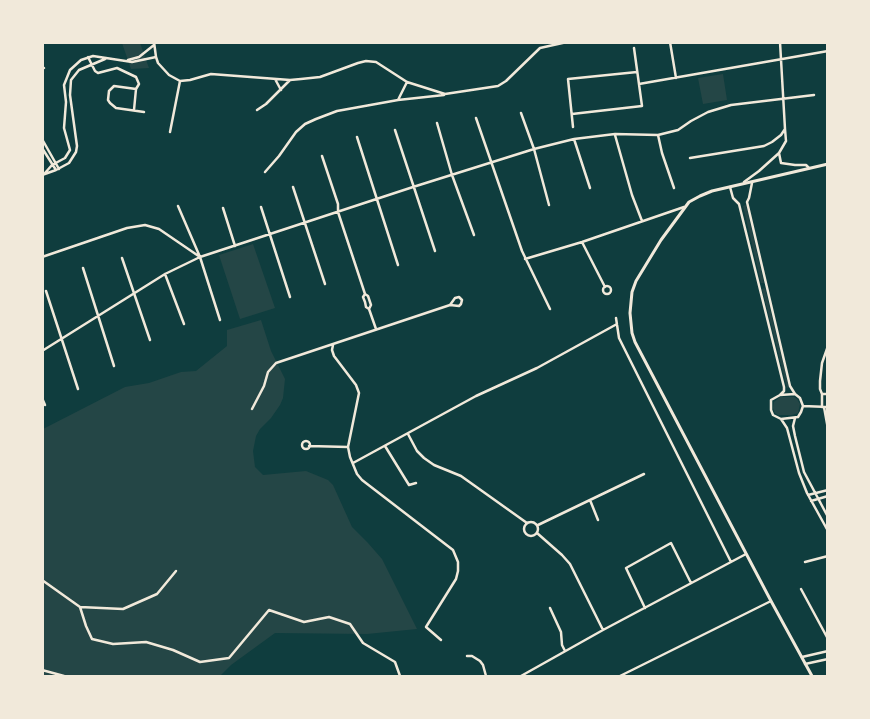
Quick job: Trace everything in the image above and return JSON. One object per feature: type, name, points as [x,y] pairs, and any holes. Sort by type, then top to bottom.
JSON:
[{"type":"street","points":[[540,42],[540,48]]},
{"type":"street","points":[[265,172],[296,132],[305,124],[337,111],[398,100],[437,97],[445,94],[498,86],[506,81],[540,48],[567,42]]},
{"type":"street","points":[[670,42],[676,78]]},
{"type":"street","points":[[740,185],[759,171],[778,153],[786,141],[780,42]]},
{"type":"street","points":[[154,44],[156,57],[162,69],[175,80],[180,81],[211,74],[290,80],[320,77],[366,61],[376,62],[407,82],[426,90],[445,94]]},
{"type":"street","points":[[127,61],[139,57],[154,44]]},
{"type":"street","points":[[572,114],[642,106],[634,48]]},
{"type":"street","points":[[639,84],[828,51]]},
{"type":"street","points":[[44,174],[54,164],[65,158],[70,150],[64,128],[66,102],[64,86],[66,77],[75,65],[93,56],[139,62],[156,57]]},
{"type":"street","points":[[88,57],[94,71],[98,73],[117,68],[136,77],[140,84],[136,89],[134,110]]},
{"type":"street","points":[[44,174],[57,170],[69,163],[76,152],[77,146],[70,95],[71,80],[79,70],[106,59]]},
{"type":"street","points":[[573,127],[568,79],[637,72]]},
{"type":"street","points":[[275,79],[281,90]]},
{"type":"street","points":[[257,110],[266,104],[290,80]]},
{"type":"street","points":[[170,132],[180,81]]},
{"type":"street","points":[[398,100],[407,82]]},
{"type":"street","points":[[136,89],[114,86],[109,91],[108,100],[113,106],[144,112]]},
{"type":"street","points":[[42,351],[165,274],[200,257],[377,198],[534,149],[574,139],[615,134],[658,135],[678,130],[691,120],[708,112],[731,105],[814,95]]},
{"type":"street","points":[[521,113],[534,149],[549,205]]},
{"type":"street","points":[[476,118],[525,259],[550,309]]},
{"type":"street","points":[[437,123],[452,175],[474,235]]},
{"type":"street","points":[[690,158],[764,146],[777,139],[785,129]]},
{"type":"street","points":[[395,130],[434,251]]},
{"type":"street","points":[[615,134],[632,194],[642,221]]},
{"type":"street","points":[[658,135],[674,188]]},
{"type":"street","points":[[356,137],[398,265]]},
{"type":"street","points":[[42,139],[57,170]]},
{"type":"street","points":[[574,139],[590,188]]},
{"type":"street","points":[[42,148],[54,164]]},
{"type":"street","points":[[778,153],[782,163],[795,166],[806,165],[811,168]]},
{"type":"street","points":[[322,156],[365,294],[363,297],[366,307],[369,309],[376,329]]},
{"type":"street","points":[[525,259],[582,242],[684,207],[700,196],[828,164]]},
{"type":"street","points":[[752,183],[747,202],[790,386],[800,398],[803,406],[800,414],[795,418],[781,419]]},
{"type":"street","points":[[293,187],[325,284]]},
{"type":"street","points":[[730,187],[733,198],[739,204],[784,387],[784,391],[772,400],[770,405],[773,415],[781,419],[787,428],[799,473],[808,495],[828,531]]},
{"type":"street","points":[[739,204],[747,202]]},
{"type":"street","points":[[178,206],[200,257],[220,320]]},
{"type":"street","points":[[261,207],[290,298]]},
{"type":"street","points":[[684,207],[636,281],[630,304],[631,326],[635,342],[812,676]]},
{"type":"street","points":[[223,208],[235,246]]},
{"type":"street","points":[[42,257],[127,228],[145,225],[159,229],[200,257]]},
{"type":"street","points":[[582,242],[605,287]]},
{"type":"street","points":[[122,258],[150,340]]},
{"type":"street","points":[[83,268],[114,366]]},
{"type":"street","points":[[165,274],[184,324]]},
{"type":"street","points":[[760,288],[767,286]]},
{"type":"street","points":[[46,291],[78,390]]},
{"type":"street","points":[[252,409],[264,386],[268,372],[276,363],[450,305],[459,306],[462,303],[461,299],[459,297],[455,298],[450,305]]},
{"type":"street","points":[[616,318],[619,338],[731,562]]},
{"type":"street","points":[[352,463],[476,396],[537,368],[617,324]]},
{"type":"street","points":[[333,345],[334,356],[356,386],[358,393],[348,447],[352,463],[362,480],[453,550],[458,562],[456,579],[426,627],[441,640]]},
{"type":"street","points":[[828,346],[822,363],[820,382],[828,429]]},
{"type":"street","points":[[780,395],[795,394]]},
{"type":"street","points":[[822,394],[828,394]]},
{"type":"street","points":[[42,398],[45,404]]},
{"type":"street","points":[[803,406],[825,407]]},
{"type":"street","points":[[795,418],[796,444],[804,472],[828,518]]},
{"type":"street","points":[[408,434],[417,451],[434,465],[461,476],[527,523],[533,522],[538,525]]},
{"type":"street","points":[[310,446],[348,447]]},
{"type":"street","points":[[385,446],[410,485],[416,483]]},
{"type":"street","points":[[538,525],[644,474]]},
{"type":"street","points":[[808,495],[828,490]]},
{"type":"street","points":[[811,501],[828,496]]},
{"type":"street","points":[[590,500],[598,520]]},
{"type":"street","points":[[527,523],[524,527],[526,534],[531,536],[537,534]]},
{"type":"street","points":[[537,534],[539,530],[538,525]]},
{"type":"street","points":[[537,534],[570,564],[602,630]]},
{"type":"street","points":[[645,608],[626,568],[671,543],[691,583]]},
{"type":"street","points":[[522,676],[602,630],[746,554]]},
{"type":"street","points":[[805,562],[828,556]]},
{"type":"street","points":[[42,580],[80,607],[123,608],[157,594],[176,571]]},
{"type":"street","points":[[801,589],[828,639]]},
{"type":"street","points":[[620,676],[771,601]]},
{"type":"street","points":[[80,607],[92,638],[112,644],[146,642],[173,650],[200,662],[229,658],[269,610],[304,622],[329,617],[350,624],[363,643],[395,662],[400,676]]},
{"type":"street","points":[[550,608],[561,632],[562,645],[565,651]]},
{"type":"street","points":[[802,658],[828,651]]},
{"type":"street","points":[[466,656],[472,656],[480,661],[486,676]]},
{"type":"street","points":[[806,664],[828,659]]},
{"type":"street","points":[[42,670],[64,676]]},
{"type":"shaded area","points":[[122,43],[140,43],[149,68],[131,69]]},
{"type":"shaded area","points":[[723,74],[727,100],[703,104],[698,78]]},
{"type":"shaded area","points":[[746,205],[764,283],[761,283],[743,206]]},
{"type":"shaded area","points":[[253,244],[275,308],[240,319],[219,255]]},
{"type":"shaded area","points":[[765,288],[789,387],[787,388],[762,289]]},
{"type":"shaded area","points":[[261,320],[271,351],[285,379],[283,398],[280,405],[256,436],[253,451],[255,467],[263,475],[306,471],[328,480],[333,485],[352,527],[382,559],[417,629],[367,634],[275,633],[231,665],[220,676],[43,676],[43,429],[125,387],[149,383],[181,372],[196,371],[227,346],[227,330]]},
{"type":"shaded area","points":[[780,397],[794,397],[797,399],[800,404],[798,413],[778,415],[775,413],[773,408],[774,402]]}]
